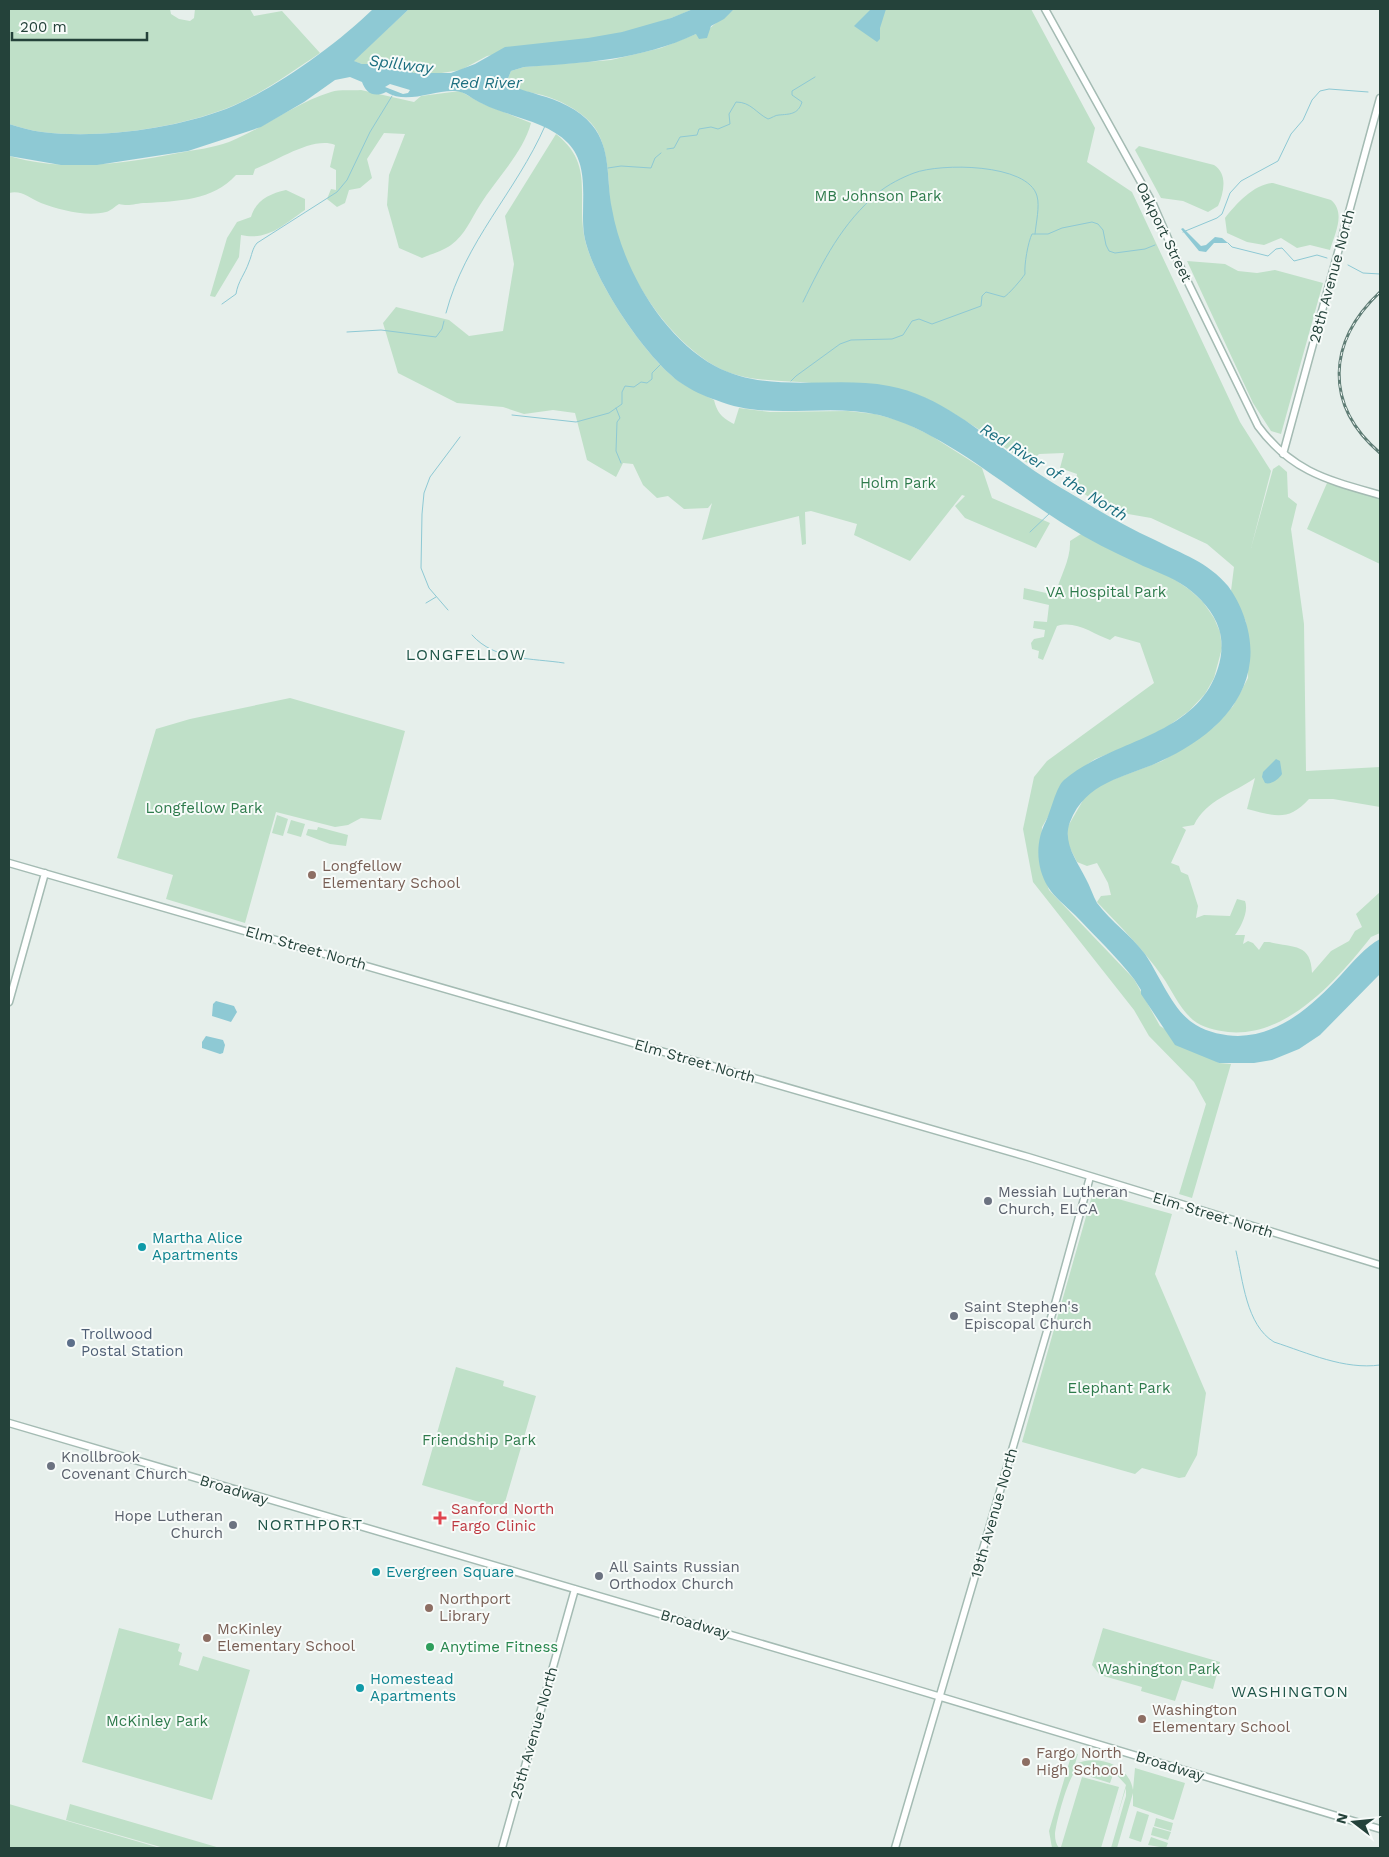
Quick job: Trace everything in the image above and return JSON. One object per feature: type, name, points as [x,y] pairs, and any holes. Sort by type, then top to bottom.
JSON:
[{"type":"street","name":"Oakport Street","points":[[1046,9],[1153,204],[1250,414],[1267,439],[1283,454],[1322,478],[1380,495]]},
{"type":"street","name":"28th Avenue North","points":[[1283,454],[1380,98]]},
{"type":"street","name":"Elm Street North","points":[[9,863],[1090,1177],[1380,1266]]},
{"type":"street","points":[[9,1002],[45,873]]},
{"type":"street","name":"19th Avenue North","points":[[895,1848],[1055,1304],[1090,1177]]},
{"type":"street","name":"Broadway","points":[[9,1423],[939,1696],[1380,1829]]},
{"type":"street","name":"25th Avenue North","points":[[502,1848],[575,1589]]},
{"type":"green space","points":[[9,9],[170,9],[171,14],[179,19],[190,21],[194,18],[195,9],[250,9],[254,16],[282,11],[320,53],[274,84],[238,104],[182,122],[135,131],[111,133],[64,134],[30,130],[9,124]]},
{"type":"green space","points":[[409,9],[693,9],[644,27],[566,44],[487,56],[461,70],[435,74],[414,73],[399,67],[383,64],[362,64],[353,61]]},
{"type":"green space","name":"MB Johnson Park","points":[[734,9],[1031,9],[1095,128],[1087,162],[1132,192],[1240,422],[1271,471],[1251,548],[1273,469],[1279,465],[1287,472],[1288,497],[1297,504],[1291,529],[1304,624],[1306,771],[1380,767],[1380,807],[1333,799],[1309,799],[1288,814],[1266,814],[1247,809],[1255,778],[1213,803],[1199,816],[1194,825],[1182,827],[1186,830],[1171,863],[1179,866],[1181,872],[1188,875],[1198,906],[1196,918],[1204,915],[1230,916],[1237,899],[1245,901],[1245,914],[1235,935],[1245,935],[1243,944],[1248,941],[1253,943],[1259,950],[1264,942],[1300,948],[1308,956],[1312,973],[1331,951],[1349,941],[1355,931],[1362,927],[1356,914],[1380,892],[1380,933],[1371,937],[1327,987],[1290,1016],[1271,1026],[1250,1031],[1228,1032],[1205,1027],[1193,1020],[1176,999],[1147,956],[1097,902],[1101,896],[1111,895],[1108,883],[1097,863],[1087,866],[1077,862],[1068,844],[1067,828],[1086,795],[1104,783],[1162,761],[1192,743],[1214,727],[1233,706],[1248,678],[1246,622],[1231,591],[1234,567],[1207,544],[1151,518],[1111,511],[1075,488],[1077,474],[1060,468],[1064,453],[1039,454],[1029,464],[961,418],[921,396],[858,387],[756,379],[735,375],[715,366],[696,353],[661,317],[645,295],[632,272],[614,225],[608,171],[604,150],[597,131],[580,113],[562,102],[518,89],[507,81],[511,71],[524,67],[611,60],[661,48],[696,34],[707,33],[711,27]]},
{"type":"green space","points":[[361,90],[414,102],[421,96],[460,91],[481,103],[531,123],[516,155],[486,195],[464,232],[456,241],[444,249],[422,258],[399,248],[387,205],[389,175],[405,134],[384,133],[367,159],[372,178],[360,188],[349,190],[345,203],[337,207],[327,199],[331,189],[336,190],[336,170],[330,167],[335,145],[326,143],[316,144],[295,151],[255,169],[253,175],[236,175],[227,184],[206,195],[182,200],[129,205],[119,204],[108,211],[90,214],[65,210],[41,203],[22,194],[9,193],[9,156],[51,164],[93,165],[204,149],[229,142],[318,97],[335,91]]},
{"type":"green space","name":"Holm Park","points":[[556,134],[568,145],[580,168],[584,235],[597,272],[622,315],[666,371],[688,387],[714,400],[720,414],[734,424],[739,408],[770,412],[848,411],[875,414],[901,421],[930,435],[982,468],[992,498],[1050,523],[1036,548],[965,518],[955,506],[965,496],[962,495],[910,561],[854,535],[857,524],[811,511],[805,512],[806,544],[802,545],[799,516],[702,540],[712,503],[708,508],[684,509],[668,496],[657,498],[643,485],[633,464],[623,463],[616,477],[587,460],[575,413],[553,410],[524,414],[503,407],[457,403],[398,373],[383,323],[396,307],[449,320],[469,336],[503,331],[514,264],[505,216]]},
{"type":"green space","points":[[1139,146],[1214,165],[1221,173],[1224,184],[1218,206],[1208,212],[1183,201],[1161,198],[1135,150]]},
{"type":"green space","points":[[1273,183],[1331,200],[1338,211],[1339,217],[1330,250],[1310,245],[1297,248],[1281,238],[1264,245],[1247,242],[1227,233],[1225,218],[1234,207],[1252,191],[1266,184]]},
{"type":"green space","points":[[286,190],[305,199],[305,210],[267,234],[259,236],[241,235],[239,257],[215,297],[210,296],[227,238],[237,222],[251,217],[256,206],[264,199]]},
{"type":"green space","points":[[1187,261],[1225,264],[1238,271],[1257,273],[1275,270],[1323,283],[1281,434],[1271,431],[1253,403]]},
{"type":"green space","points":[[1327,483],[1380,499],[1380,564],[1307,529]]},
{"type":"green space","name":"VA Hospital Park","points":[[1081,534],[1174,579],[1190,590],[1203,602],[1214,618],[1220,632],[1222,648],[1214,678],[1205,694],[1189,711],[1167,727],[1136,743],[1095,759],[1071,776],[1055,799],[1055,805],[1042,827],[1040,865],[1049,890],[1134,979],[1160,1026],[1219,1063],[1231,1064],[1192,1198],[1179,1194],[1206,1104],[1194,1082],[1149,1036],[1134,1010],[1033,882],[1023,829],[1034,777],[1047,761],[1154,683],[1140,643],[1115,636],[1110,640],[1078,626],[1057,626],[1043,660],[1038,658],[1039,651],[1032,649],[1031,643],[1034,639],[1044,637],[1045,630],[1033,628],[1034,621],[1047,622],[1049,605],[1023,599],[1024,588],[1055,595],[1067,561],[1070,541]]},
{"type":"green space","name":"Longfellow Park","points":[[290,698],[405,731],[381,820],[361,818],[348,825],[335,827],[276,812],[245,923],[166,899],[173,875],[117,858],[156,729],[190,719]]},
{"type":"green space","points":[[277,815],[288,819],[283,836],[272,833]]},
{"type":"green space","points":[[291,820],[305,824],[301,837],[287,833]]},
{"type":"green space","points":[[318,827],[348,835],[346,846],[330,844],[306,835],[308,829],[317,830]]},
{"type":"green space","name":"Elephant Park","points":[[1093,1192],[1172,1214],[1155,1274],[1206,1393],[1197,1455],[1185,1477],[1179,1478],[1142,1468],[1135,1474],[1022,1442]]},
{"type":"green space","name":"Friendship Park","points":[[456,1367],[504,1381],[503,1386],[536,1396],[503,1509],[422,1485]]},
{"type":"green space","name":"McKinley Park","points":[[119,1628],[180,1644],[178,1651],[182,1653],[179,1665],[198,1671],[203,1656],[250,1670],[212,1800],[82,1762]]},
{"type":"green space","name":"Washington Park","points":[[1103,1628],[1220,1662],[1213,1689],[1182,1680],[1175,1701],[1141,1691],[1142,1687],[1100,1675],[1092,1665]]},
{"type":"green space","points":[[1072,1753],[1078,1754],[1075,1764],[1093,1760],[1102,1761],[1119,1768],[1130,1781],[1133,1790],[1135,1768],[1185,1783],[1174,1819],[1133,1806],[1133,1793],[1117,1848],[1111,1848],[1126,1796],[1126,1788],[1117,1817],[1126,1785],[1114,1772],[1110,1783],[1091,1777],[1094,1766],[1085,1767],[1076,1771],[1069,1782],[1055,1834],[1055,1840],[1059,1848],[1052,1848],[1049,1831]]},
{"type":"green space","points":[[1082,1777],[1119,1787],[1101,1848],[1061,1847]]},
{"type":"green space","points":[[9,1804],[160,1848],[9,1848]]},
{"type":"green space","points":[[70,1804],[220,1848],[164,1848],[66,1820]]},
{"type":"green space","points":[[1137,1811],[1149,1815],[1141,1842],[1129,1838]]},
{"type":"green space","points":[[1156,1818],[1173,1823],[1171,1831],[1154,1826]]},
{"type":"green space","points":[[1153,1827],[1171,1832],[1168,1840],[1151,1835]]},
{"type":"green space","points":[[1151,1837],[1168,1843],[1166,1848],[1148,1845]]},
{"type":"water","name":"Red River","points":[[373,9],[409,9],[354,61],[362,64],[383,64],[399,67],[414,73],[451,73],[475,64],[505,47],[588,38],[622,32],[671,18],[693,9],[734,9],[724,19],[711,26],[707,38],[699,39],[696,34],[654,50],[612,59],[524,67],[511,71],[507,81],[518,88],[568,106],[581,114],[592,125],[603,144],[606,154],[610,198],[617,231],[635,277],[662,319],[696,353],[715,366],[735,375],[757,380],[801,383],[868,383],[889,386],[925,397],[958,415],[1051,482],[1128,527],[1185,554],[1212,571],[1228,586],[1246,622],[1251,651],[1246,678],[1240,694],[1231,709],[1206,734],[1177,753],[1108,782],[1096,789],[1077,808],[1070,822],[1068,829],[1069,844],[1097,903],[1145,954],[1180,1012],[1196,1025],[1211,1032],[1238,1036],[1254,1034],[1282,1024],[1320,997],[1364,950],[1380,939],[1380,974],[1320,1035],[1299,1049],[1272,1060],[1254,1063],[1219,1063],[1175,1045],[1141,994],[1141,990],[1134,979],[1105,946],[1054,895],[1041,871],[1038,854],[1040,837],[1061,783],[1084,766],[1173,723],[1192,709],[1207,691],[1218,668],[1221,643],[1217,623],[1206,605],[1180,583],[1119,555],[1084,536],[1045,512],[952,448],[928,434],[903,423],[879,415],[838,410],[756,410],[702,395],[681,383],[652,355],[608,293],[588,251],[584,234],[583,186],[580,163],[568,143],[550,129],[493,109],[459,91],[446,91],[411,97],[394,96],[386,92],[378,95],[368,92],[362,82],[350,77],[335,80],[304,102],[261,127],[188,151],[97,165],[61,165],[9,156],[9,124],[30,130],[64,134],[111,133],[135,131],[183,122],[226,109],[245,101],[284,79],[358,23]],"holes":[[[390,84],[410,90],[408,93],[403,94],[385,87]]]},
{"type":"water","points":[[871,9],[886,9],[880,28],[880,39],[877,42],[854,26]]},
{"type":"water","points":[[1183,228],[1201,246],[1206,245],[1215,237],[1222,238],[1228,243],[1214,243],[1206,252],[1199,251],[1181,229]]},
{"type":"water","points":[[1276,759],[1280,761],[1282,774],[1275,781],[1265,783],[1262,777],[1263,772]]},
{"type":"water","points":[[216,1001],[234,1006],[237,1012],[231,1022],[212,1016],[213,1004]]},
{"type":"water","points":[[206,1036],[223,1040],[225,1045],[223,1053],[220,1054],[202,1048],[202,1042]]},
{"type":"waterway","points":[[667,149],[674,148],[680,137],[697,135],[699,129],[711,127],[718,129],[730,124],[729,114],[736,102],[750,106],[768,119],[796,112],[802,102],[792,95],[792,91],[815,77]]},
{"type":"waterway","points":[[1183,232],[1217,218],[1222,214],[1230,193],[1241,181],[1278,161],[1291,134],[1303,120],[1312,100],[1320,91],[1329,89],[1368,92]]},
{"type":"waterway","points":[[222,304],[236,294],[238,285],[257,243],[337,192],[347,180],[370,132],[392,96]]},
{"type":"waterway","points":[[446,313],[465,263],[520,173],[545,126]]},
{"type":"waterway","points":[[608,168],[621,166],[651,168],[655,158],[661,153]]},
{"type":"waterway","points":[[803,302],[834,243],[854,217],[882,190],[914,173],[962,167],[982,168],[1018,177],[1030,185],[1037,196],[1038,210],[1035,234]]},
{"type":"waterway","points":[[791,381],[840,344],[851,340],[892,339],[903,335],[912,321],[919,319],[932,324],[981,306],[982,296],[986,292],[1004,297],[1025,274],[1029,242],[1032,234],[1048,234],[1062,228],[1092,222],[1098,224],[1103,230],[1109,251],[1115,253],[1145,249],[1155,245]]},
{"type":"waterway","points":[[1228,243],[1232,247],[1268,256],[1276,249],[1282,248],[1294,261],[1317,255],[1327,258]]},
{"type":"waterway","points":[[1348,265],[1363,273],[1380,274]]},
{"type":"waterway","points":[[347,332],[381,330],[436,337],[442,329],[444,321]]},
{"type":"waterway","points":[[512,415],[576,422],[609,413],[622,404],[622,392],[625,386],[634,387],[641,382],[647,383],[652,379],[652,373],[662,363]]},
{"type":"waterway","points":[[616,408],[620,418],[617,422],[616,451],[621,463]]},
{"type":"waterway","points":[[448,610],[429,588],[421,568],[422,514],[424,493],[430,477],[460,437]]},
{"type":"waterway","points":[[1030,532],[1050,513]]},
{"type":"waterway","points":[[426,603],[436,597]]},
{"type":"waterway","points":[[472,635],[492,650],[503,654],[564,663]]},
{"type":"waterway","points":[[1236,1251],[1247,1301],[1257,1325],[1274,1342],[1340,1363],[1367,1366],[1380,1365]]},
{"type":"railway","points":[[1380,292],[1362,311],[1350,332],[1342,352],[1339,373],[1341,394],[1349,415],[1362,434],[1380,453]]},
{"type":"place","name":"Longfellow Elementary School","points":[[312,875]]},
{"type":"place","name":"Messiah Lutheran Church, ELCA","points":[[988,1201]]},
{"type":"place","name":"Martha Alice Apartments","points":[[142,1247]]},
{"type":"place","name":"Saint Stephen's Episcopal Church","points":[[954,1316]]},
{"type":"place","name":"Trollwood Postal Station","points":[[71,1343]]},
{"type":"place","name":"Knollbrook Covenant Church","points":[[51,1466]]},
{"type":"place","name":"Sanford North Fargo Clinic","points":[[440,1518]]},
{"type":"place","name":"Hope Lutheran Church","points":[[233,1525]]},
{"type":"place","name":"Evergreen Square","points":[[376,1572]]},
{"type":"place","name":"All Saints Russian Orthodox Church","points":[[599,1576]]},
{"type":"place","name":"Northport Library","points":[[429,1608]]},
{"type":"place","name":"McKinley Elementary School","points":[[207,1638]]},
{"type":"place","name":"Anytime Fitness","points":[[430,1647]]},
{"type":"place","name":"Homestead Apartments","points":[[360,1688]]},
{"type":"place","name":"Washington Elementary School","points":[[1142,1719]]},
{"type":"place","name":"Fargo North High School","points":[[1026,1762]]},
{"type":"district","name":"LONGFELLOW","points":[[466,654]]},
{"type":"district","name":"NORTHPORT","points":[[310,1524]]},
{"type":"district","name":"WASHINGTON","points":[[1290,1691]]},
{"type":"water label","name":"Spillway","points":[[401,64]]},
{"type":"water label","name":"Red River of the North","points":[[1054,472]]}]
